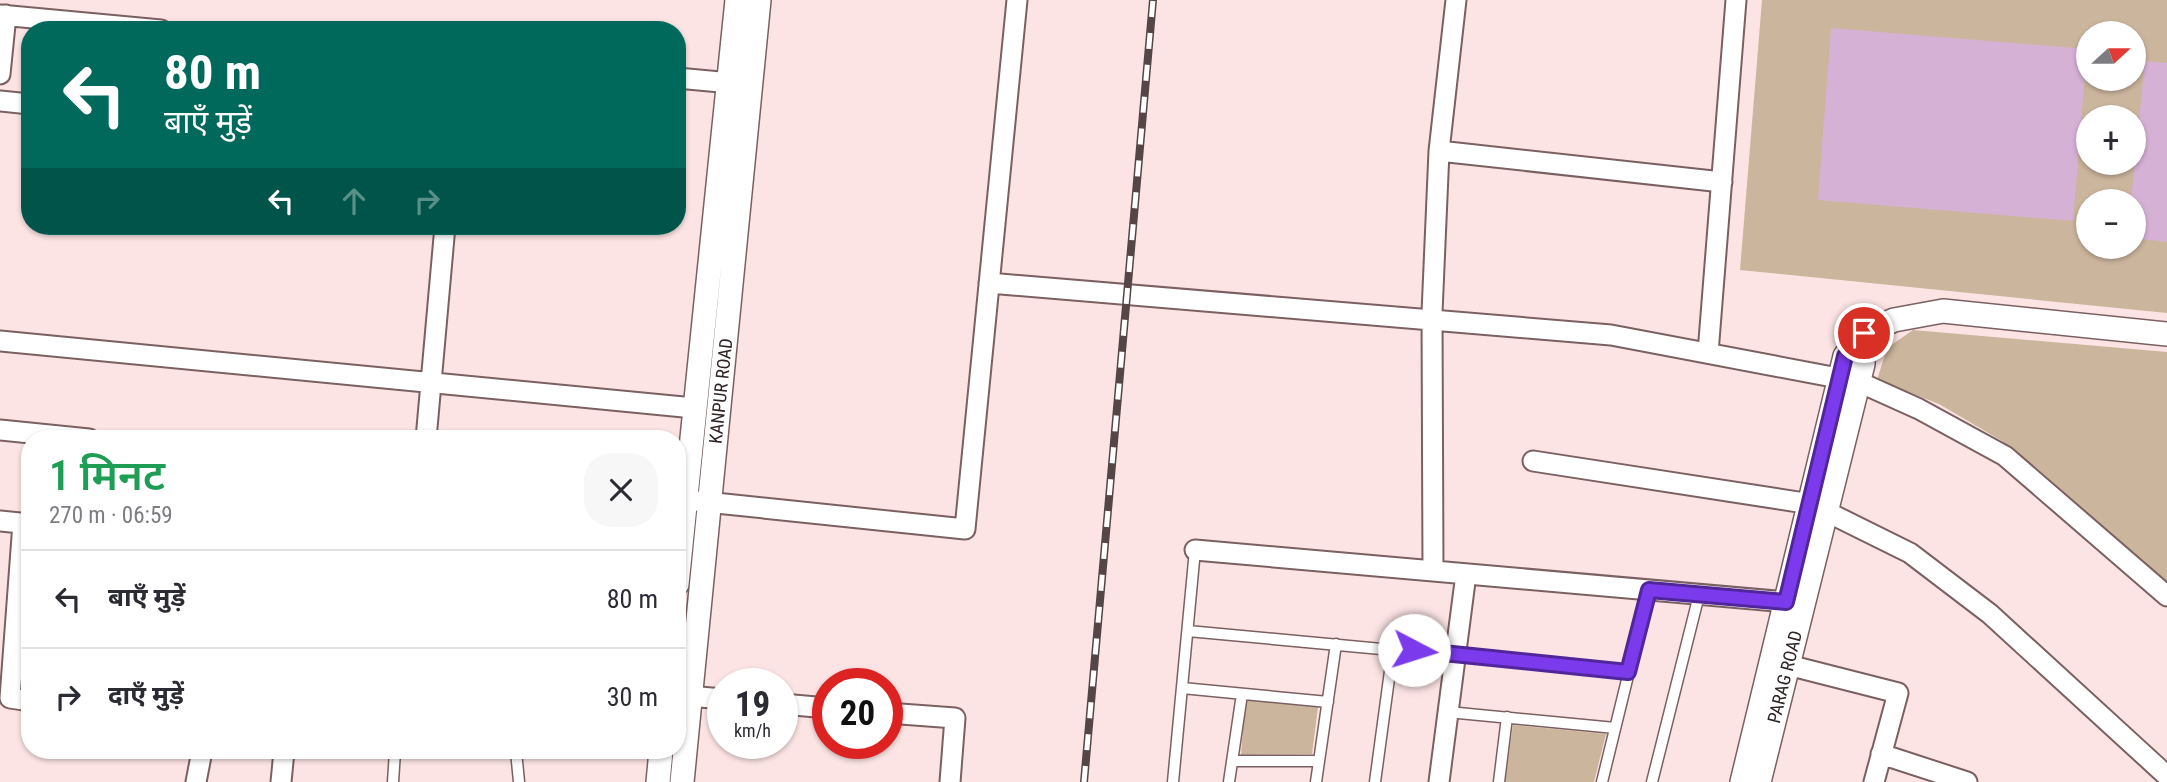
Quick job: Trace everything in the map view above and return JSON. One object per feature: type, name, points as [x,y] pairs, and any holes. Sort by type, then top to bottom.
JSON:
[{"type":"street","points":[[686,464],[740,84],[737,0]]},
{"type":"street","name":"KANPUR ROAD","points":[[686,681],[710,502],[740,84],[759,0]]},
{"type":"street","points":[[686,500],[965,529],[1017,0]]},
{"type":"street","points":[[1433,571],[1433,320],[1439,151],[1456,0]]},
{"type":"street","points":[[1708,353],[1736,0]]},
{"type":"street","points":[[0,74],[3,15],[66,21]]},
{"type":"street","points":[[686,79],[740,84]]},
{"type":"street","points":[[0,101],[21,103]]},
{"type":"street","points":[[1439,151],[1722,182]]},
{"type":"street","points":[[427,430],[443,235]]},
{"type":"street","points":[[989,284],[1611,335],[1849,380],[1919,409],[2005,456],[2167,596]]},
{"type":"street","name":"PARAG ROAD","points":[[1742,782],[1795,603],[1819,508],[1849,380],[1845,356],[1864,333],[1894,320],[1943,311],[2167,334]]},
{"type":"street","points":[[0,341],[694,408]]},
{"type":"street","points":[[0,430],[21,432]]},
{"type":"street","points":[[1533,461],[1819,508],[1909,553],[1990,614],[2167,776]]},
{"type":"street","points":[[0,521],[21,523]]},
{"type":"street","points":[[1195,550],[1795,603]]},
{"type":"street","points":[[1439,782],[1466,574]]},
{"type":"street","points":[[21,578],[10,698],[21,700]]},
{"type":"street","name":"PARAG ROAD","points":[[1759,782],[1788,664],[1795,603]]},
{"type":"street","points":[[1788,664],[1898,693],[1874,782]]},
{"type":"street","points":[[686,696],[707,698]]},
{"type":"street","points":[[903,714],[955,719],[950,782]]},
{"type":"street","points":[[1881,754],[1967,782]]},
{"type":"street","points":[[196,782],[200,759]]},
{"type":"street","points":[[281,782],[283,759]]},
{"type":"street","points":[[658,782],[660,759]]},
{"type":"street","name":"KANPUR ROAD","points":[[682,782],[683,759]]},
{"type":"lane","points":[[1173,782],[1195,550]]},
{"type":"lane","points":[[1602,782],[1649,590]]},
{"type":"lane","points":[[1652,782],[1699,595]]},
{"type":"lane","points":[[1188,631],[1628,672]]},
{"type":"lane","points":[[1316,782],[1336,644]]},
{"type":"lane","points":[[1375,782],[1393,649]]},
{"type":"lane","points":[[1182,688],[1328,702]]},
{"type":"lane","points":[[1229,782],[1242,694]]},
{"type":"lane","points":[[1448,712],[1615,728]]},
{"type":"lane","points":[[1499,782],[1507,717]]},
{"type":"lane","points":[[393,782],[394,759]]},
{"type":"lane","points":[[517,759],[519,782]]},
{"type":"lane","points":[[1232,761],[1319,761]]},
{"type":"shaded area","points":[[1762,0],[2167,0],[2167,313],[1740,270]]},
{"type":"shaded area","points":[[1831,28],[2076,48],[2076,91],[2084,91],[2082,105],[2076,105],[2077,175],[2073,221],[1818,200]]},
{"type":"shaded area","points":[[2146,61],[2167,63],[2167,242],[2146,240],[2146,189],[2132,189],[2134,175],[2146,175],[2146,105],[2141,105],[2142,91],[2146,91]]},
{"type":"shaded area","points":[[1913,330],[2167,352],[2167,581],[2002,441],[1939,404],[1877,380],[1887,348]]},
{"type":"shaded area","points":[[1245,700],[1318,707],[1312,754],[1241,755]]},
{"type":"shaded area","points":[[1513,725],[1606,734],[1594,782],[1505,782]]},
{"type":"railway","points":[[1084,782],[1153,0]]},
{"type":"route","points":[[1414,650],[1628,672],[1649,590],[1786,602],[1845,356],[1864,333]]}]
